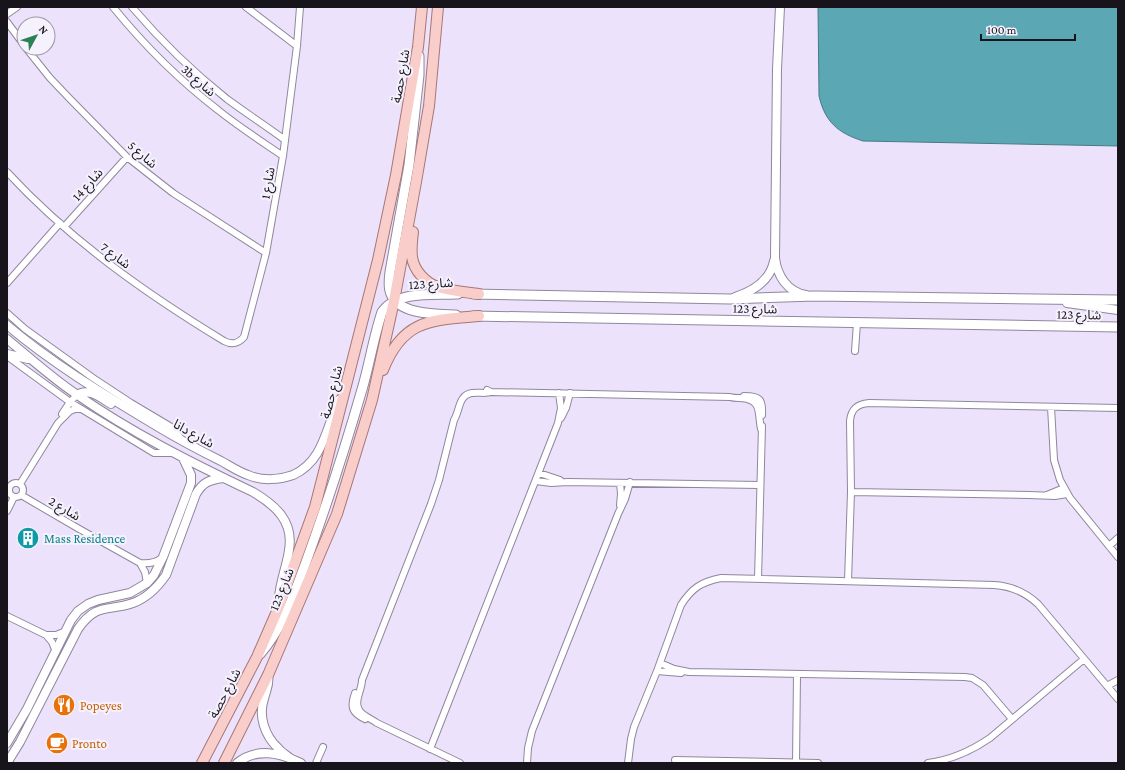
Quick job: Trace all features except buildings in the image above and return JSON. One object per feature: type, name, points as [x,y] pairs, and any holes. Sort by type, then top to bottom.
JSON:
[{"type":"main road","name":"شارع حصة","points":[[202,763],[258,657],[278,609],[314,507],[378,260],[396,175],[418,47],[422,7]]},
{"type":"main road","points":[[224,763],[268,675],[337,514],[372,400],[394,301],[429,106],[438,7]]},
{"type":"main road","name":"شارع 123","points":[[418,47],[420,75],[409,165],[390,272],[389,289],[394,301],[413,311],[479,316],[1101,327],[1118,329]]},
{"type":"main road","points":[[416,182],[412,245],[412,258],[414,266],[426,280],[437,287],[479,294]]},
{"type":"main road","name":"شارع 123","points":[[258,657],[280,625],[298,583],[323,516],[363,385],[382,312],[385,307],[394,301],[412,295],[479,294],[730,299],[815,296],[1118,300]]},
{"type":"main road","points":[[372,400],[392,350],[402,337],[415,328],[429,322],[479,316]]},
{"type":"street","points":[[7,14],[17,7]]},
{"type":"street","name":"3b شارع","points":[[113,7],[147,46],[188,85],[233,122],[283,156]]},
{"type":"street","name":"3b شارع","points":[[132,7],[169,46],[207,82],[241,109],[285,140]]},
{"type":"street","points":[[246,7],[297,46]]},
{"type":"street","name":"شارع 1","points":[[224,341],[235,344],[244,337],[266,253],[283,156],[297,46],[300,7]]},
{"type":"street","points":[[780,7],[775,265],[780,277],[789,288],[801,294],[815,296]]},
{"type":"street","points":[[7,22],[16,34]]},
{"type":"street","name":"شارع 5","points":[[32,56],[50,78],[127,156],[173,193],[266,253]]},
{"type":"street","name":"شارع 14","points":[[7,283],[127,156]]},
{"type":"street","name":"شارع 7","points":[[7,172],[62,225],[102,259],[152,295],[224,341]]},
{"type":"street","points":[[730,299],[749,292],[760,285],[768,276],[775,258]]},
{"type":"street","points":[[1042,298],[1057,302],[1118,310]]},
{"type":"street","points":[[7,313],[25,329],[93,378],[173,428],[182,440]]},
{"type":"street","points":[[856,351],[857,323]]},
{"type":"street","name":"شارع دانا","points":[[7,325],[52,360],[88,384],[182,440],[249,476],[271,479],[282,478],[304,468],[313,460],[320,450],[333,413],[345,388]]},
{"type":"street","name":"شارع دانا","points":[[7,340],[77,395],[124,425],[173,453],[253,492],[274,506],[286,525],[290,548],[281,587],[278,609]]},
{"type":"street","points":[[7,355],[31,359]]},
{"type":"street","points":[[7,355],[70,402],[154,453],[173,453]]},
{"type":"street","points":[[460,763],[357,715],[353,709],[352,702],[433,498],[454,420],[453,417],[461,394],[468,391],[486,390],[491,392],[730,397],[748,399],[754,402],[759,409],[761,429],[758,579]]},
{"type":"street","points":[[20,484],[70,402],[77,395],[84,392],[89,392],[124,412],[137,414]]},
{"type":"street","points":[[558,423],[561,408],[559,393]]},
{"type":"street","points":[[430,749],[538,473],[558,423],[566,408],[570,393]]},
{"type":"street","points":[[848,581],[851,492],[851,415],[857,406],[869,404],[1118,408]]},
{"type":"street","points":[[1051,407],[1054,460],[1056,470],[1065,491],[1118,557]]},
{"type":"street","points":[[58,423],[70,411],[76,409],[82,410]]},
{"type":"street","name":"شارع دانا","points":[[7,744],[27,709],[75,616],[88,604],[98,600],[130,593],[147,583],[154,575],[163,557],[191,483],[191,475],[183,458]]},
{"type":"street","points":[[538,473],[553,479],[568,482]]},
{"type":"street","points":[[7,763],[78,628],[84,620],[92,613],[102,608],[133,603],[143,599],[160,585],[166,575],[196,494],[200,487],[213,479],[223,478]]},
{"type":"street","points":[[536,481],[552,483],[630,482],[760,485]]},
{"type":"street","points":[[527,763],[528,748],[532,731],[625,499],[630,482]]},
{"type":"street","points":[[14,497],[9,492],[8,485],[15,483],[20,484]]},
{"type":"street","points":[[618,514],[621,500],[620,483]]},
{"type":"street","points":[[14,497],[22,495],[23,490],[22,485],[20,484]]},
{"type":"street","points":[[851,492],[1055,496],[1065,491]]},
{"type":"street","name":"شارع 2","points":[[22,495],[140,563]]},
{"type":"street","points":[[7,511],[14,497]]},
{"type":"street","points":[[173,530],[178,530],[181,535]]},
{"type":"street","points":[[1109,546],[1118,538]]},
{"type":"street","points":[[140,563],[152,563],[163,557]]},
{"type":"street","points":[[140,563],[146,572],[147,583]]},
{"type":"street","points":[[628,763],[634,727],[657,671],[681,605],[693,589],[702,584],[721,578],[1004,585],[1022,592],[1038,604],[1118,699]]},
{"type":"street","points":[[7,616],[46,635],[52,642],[56,652]]},
{"type":"street","points":[[46,635],[56,635],[66,631]]},
{"type":"street","points":[[928,763],[947,759],[970,750],[990,738],[1084,659]]},
{"type":"street","points":[[660,663],[674,669],[689,672]]},
{"type":"street","points":[[657,671],[673,673],[689,672],[965,677],[972,678],[983,685],[1012,719]]},
{"type":"street","points":[[796,763],[797,674]]},
{"type":"street","points":[[268,675],[269,684],[263,700],[262,708],[263,724],[273,744],[290,758]]},
{"type":"street","points":[[1107,686],[1118,680]]},
{"type":"street","points":[[1113,694],[1118,688]]},
{"type":"street","points":[[7,744],[16,748]]},
{"type":"street","points":[[316,763],[323,747]]},
{"type":"street","points":[[237,763],[247,757],[265,753],[274,753],[301,763]]},
{"type":"street","points":[[675,760],[818,763]]},
{"type":"water","points":[[818,7],[1118,7],[1118,146],[863,141],[854,138],[840,130],[829,120],[819,96]]},
{"type":"place","name":"Mass Residence","points":[[28,538]]},
{"type":"place","name":"Popeyes","points":[[64,705]]},
{"type":"place","name":"Pronto","points":[[57,743]]}]
